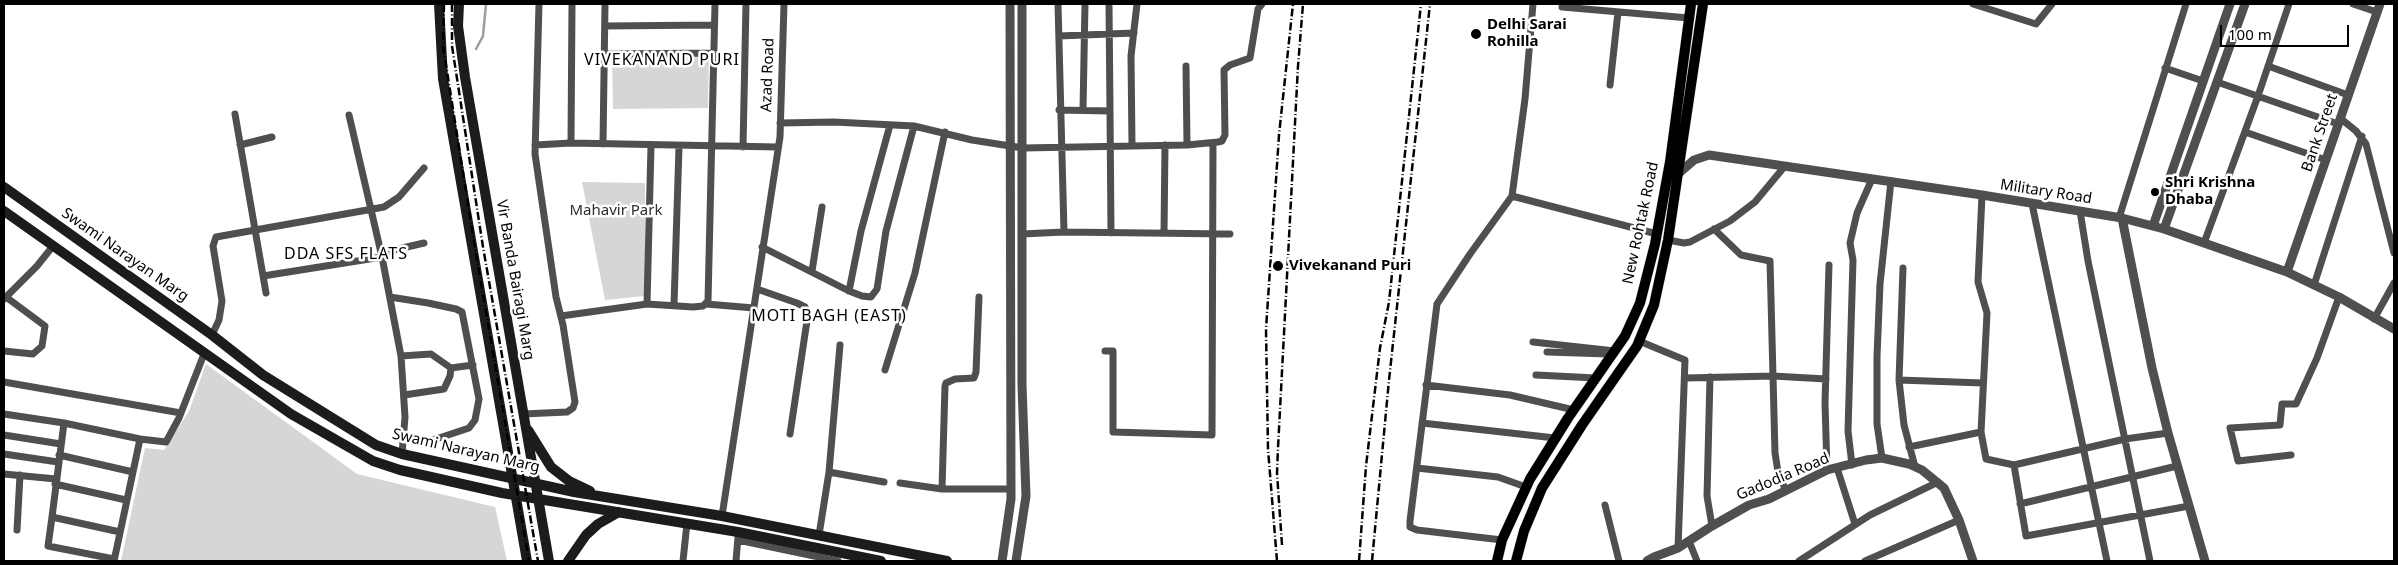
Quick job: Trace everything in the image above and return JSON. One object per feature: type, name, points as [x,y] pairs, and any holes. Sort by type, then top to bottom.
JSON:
[{"type":"main road","points":[[439,4],[443,79],[527,561]]},
{"type":"main road","name":"Vir Banda Bairagi Marg","points":[[459,4],[458,26],[465,77],[549,561]]},
{"type":"main road","name":"New Rohtak Road","points":[[1497,561],[1502,540],[1526,487],[1555,438],[1625,336],[1640,303],[1657,234],[1670,162],[1691,4]]},
{"type":"main road","name":"New Rohtak Road","points":[[1516,561],[1524,531],[1542,488],[1639,341],[1654,304],[1668,240],[1703,4]]},
{"type":"main road","name":"Swami Narayan Marg","points":[[4,187],[212,335],[263,375],[359,437],[376,445],[402,454],[598,496],[722,516],[947,561]]},
{"type":"main road","name":"Swami Narayan Marg","points":[[4,211],[204,354],[313,429],[373,461],[400,470],[516,495],[687,523],[738,536],[881,561]]},
{"type":"main road","points":[[523,419],[551,466],[569,480],[598,496]]},
{"type":"main road","points":[[568,561],[586,535],[598,524],[619,512]]},
{"type":"street","points":[[523,419],[561,413],[573,408],[576,396],[561,316],[535,145],[538,4]]},
{"type":"street","points":[[571,144],[572,4]]},
{"type":"street","points":[[603,144],[605,4]]},
{"type":"street","points":[[706,304],[708,297],[715,4]]},
{"type":"street","points":[[742,147],[746,4]]},
{"type":"street","name":"Azad Road","points":[[722,516],[778,147],[784,4]]},
{"type":"street","points":[[1002,561],[1011,489],[1010,4]]},
{"type":"street","points":[[1016,561],[1026,496],[1022,385],[1022,4]]},
{"type":"street","points":[[1058,4],[1059,110],[1064,232]]},
{"type":"street","points":[[1083,110],[1085,4]]},
{"type":"street","points":[[1109,4],[1111,233]]},
{"type":"street","points":[[1132,146],[1131,69],[1137,4]]},
{"type":"street","points":[[780,123],[834,122],[914,126],[1010,147],[1023,148],[1187,145],[1222,141],[1225,135],[1224,70],[1230,65],[1250,58],[1258,9],[1262,4]]},
{"type":"street","points":[[1502,540],[1417,530],[1410,527],[1437,304],[1512,196],[1525,99],[1533,4]]},
{"type":"street","points":[[1973,4],[2036,24],[2052,4]]},
{"type":"street","points":[[2186,4],[2121,218],[2168,434],[2205,561]]},
{"type":"street","points":[[2153,226],[2230,4]]},
{"type":"street","points":[[2164,229],[2245,4]]},
{"type":"street","points":[[2204,243],[2258,96],[2289,4]]},
{"type":"street","points":[[2353,4],[2379,8]]},
{"type":"street","points":[[1562,7],[1604,7],[1618,12],[1689,18]]},
{"type":"street","name":"Bank Street","points":[[2287,272],[2379,8]]},
{"type":"street","points":[[1610,85],[1618,12]]},
{"type":"street","points":[[605,26],[714,25]]},
{"type":"street","points":[[1059,36],[1134,33]]},
{"type":"street","points":[[604,54],[714,53]]},
{"type":"street","points":[[1186,66],[1187,145]]},
{"type":"street","points":[[2268,66],[2348,95]]},
{"type":"street","points":[[2165,68],[2203,81]]},
{"type":"street","points":[[2217,82],[2339,121],[2362,136],[2366,144],[2394,253]]},
{"type":"street","points":[[1059,110],[1110,111]]},
{"type":"street","points":[[235,114],[266,294]]},
{"type":"street","points":[[349,115],[390,297],[400,356],[404,395],[404,440],[402,454]]},
{"type":"street","points":[[849,291],[861,231],[890,125]]},
{"type":"street","points":[[762,247],[849,291],[868,297],[875,293],[886,231],[914,126]]},
{"type":"street","points":[[885,370],[914,273],[945,132]]},
{"type":"street","points":[[2245,132],[2326,160]]},
{"type":"street","points":[[2314,285],[2362,136]]},
{"type":"street","points":[[240,145],[272,137]]},
{"type":"street","points":[[1106,350],[1112,351],[1113,432],[1212,435],[1213,143]]},
{"type":"street","points":[[535,145],[603,144],[680,147],[778,147]]},
{"type":"street","points":[[1164,233],[1165,145]]},
{"type":"street","points":[[647,304],[651,146]]},
{"type":"street","points":[[674,305],[680,147]]},
{"type":"street","name":"Military Road","points":[[1679,172],[1694,160],[1709,155],[1872,178],[2121,218],[2164,229],[2287,272],[2339,297],[2394,329]]},
{"type":"street","points":[[1668,240],[1684,243],[1690,242],[1748,208],[1785,166]]},
{"type":"street","points":[[212,335],[219,320],[222,301],[213,246],[214,239],[218,235],[371,210],[393,203],[424,168]]},
{"type":"street","points":[[1852,464],[1848,431],[1853,260],[1850,243],[1857,213],[1872,178]]},
{"type":"street","points":[[1882,458],[1877,424],[1877,356],[1880,284],[1891,181]]},
{"type":"street","points":[[1982,195],[1978,282],[1986,313],[1981,432],[1986,459],[2014,465],[2125,439],[2168,434]]},
{"type":"street","points":[[1512,196],[1657,234]]},
{"type":"street","points":[[2032,204],[2107,561]]},
{"type":"street","points":[[812,271],[822,207]]},
{"type":"street","points":[[2080,211],[2088,261],[2150,561]]},
{"type":"street","points":[[1714,229],[1741,255],[1770,261],[1776,453],[1778,472],[1786,491]]},
{"type":"street","points":[[1022,234],[1064,232],[1230,234]]},
{"type":"street","points":[[263,276],[381,255],[424,243]]},
{"type":"street","points":[[4,351],[32,354],[42,346],[45,326],[5,298],[53,246]]},
{"type":"street","points":[[1827,470],[1826,379],[1829,265]]},
{"type":"street","points":[[1903,268],[1899,380],[1909,447],[1915,467]]},
{"type":"street","points":[[2374,319],[2394,284]]},
{"type":"street","points":[[757,289],[797,303],[805,307],[808,314],[790,434]]},
{"type":"street","points":[[390,297],[460,310],[464,315],[479,400],[473,425],[464,431],[437,439],[404,440]]},
{"type":"street","points":[[942,488],[945,386],[946,383],[955,379],[974,378],[976,372],[979,297]]},
{"type":"street","points":[[2291,454],[2238,461],[2230,428],[2280,425],[2282,404],[2296,404],[2317,358],[2339,297]]},
{"type":"street","points":[[561,316],[647,304],[693,307],[706,304],[754,308]]},
{"type":"street","points":[[1639,341],[1685,360],[1686,378],[1678,548]]},
{"type":"street","points":[[1533,342],[1614,352]]},
{"type":"street","points":[[818,535],[829,472],[840,345]]},
{"type":"street","points":[[1547,352],[1614,352]]},
{"type":"street","points":[[4,414],[64,423],[140,440],[164,443],[181,413],[204,354]]},
{"type":"street","points":[[400,356],[431,354],[452,368],[473,365]]},
{"type":"street","points":[[404,395],[444,389],[452,368]]},
{"type":"street","points":[[1536,375],[1596,378]]},
{"type":"street","points":[[1686,378],[1773,376],[1826,379]]},
{"type":"street","points":[[1710,377],[1707,496],[1712,526]]},
{"type":"street","points":[[1899,380],[1983,383]]},
{"type":"street","points":[[4,382],[181,413]]},
{"type":"street","points":[[1426,385],[1510,395],[1574,410]]},
{"type":"street","points":[[64,423],[49,546],[114,560],[140,440]]},
{"type":"street","points":[[1422,423],[1555,438]]},
{"type":"street","points":[[1909,447],[1981,432]]},
{"type":"street","points":[[4,435],[61,444]]},
{"type":"street","points":[[4,454],[59,459],[133,472]]},
{"type":"street","name":"Gadodia Road","points":[[1647,561],[1654,556],[1678,548],[1712,526],[1757,501],[1786,491],[1827,470],[1882,458],[1915,467],[1938,482],[1951,500],[1973,561]]},
{"type":"street","points":[[2014,465],[2026,536],[2189,506]]},
{"type":"street","points":[[2020,504],[2178,466]]},
{"type":"street","points":[[1417,468],[1498,477],[1526,487]]},
{"type":"street","points":[[1837,468],[1855,524]]},
{"type":"street","points":[[829,472],[884,482]]},
{"type":"street","points":[[4,474],[56,482],[126,500]]},
{"type":"street","points":[[17,530],[20,475]]},
{"type":"street","points":[[1800,561],[1879,510],[1938,482]]},
{"type":"street","points":[[900,483],[942,488],[1011,489]]},
{"type":"street","points":[[1605,505],[1619,561]]},
{"type":"street","points":[[52,517],[120,532]]},
{"type":"street","points":[[1865,561],[1959,520]]},
{"type":"street","points":[[684,561],[687,523]]},
{"type":"street","points":[[736,561],[738,536],[814,559],[838,561]]},
{"type":"street","points":[[1689,540],[1697,561]]},
{"type":"green space","points":[[709,54],[708,108],[613,109],[612,56]]},
{"type":"green space","name":"Mahavir Park","points":[[582,182],[645,183],[645,296],[605,300]]},
{"type":"green space","points":[[206,364],[357,474],[495,507],[507,561],[121,561],[145,448],[164,450],[189,411]]},
{"type":"waterway","points":[[476,49],[483,36],[486,4]]},
{"type":"railway","points":[[444,4],[443,46],[475,248],[529,561]]},
{"type":"railway","points":[[452,4],[452,46],[483,247],[538,561]]},
{"type":"railway","points":[[1277,561],[1268,449],[1266,329],[1279,135],[1293,4]]},
{"type":"railway","points":[[1282,545],[1277,473],[1298,66],[1303,4]]},
{"type":"railway","points":[[1359,561],[1366,466],[1380,348],[1389,302],[1421,4]]},
{"type":"railway","points":[[1372,561],[1389,380],[1430,4]]},
{"type":"place","name":"Delhi Sarai Rohilla","points":[[1476,34]]},
{"type":"place","name":"Shri Krishna Dhaba","points":[[2155,192]]},
{"type":"place","name":"Vivekanand Puri","points":[[1278,266]]},
{"type":"district","name":"VIVEKANAND PURI","points":[[662,60]]},
{"type":"district","name":"DDA SFS FLATS","points":[[346,254]]},
{"type":"district","name":"MOTI BAGH (EAST)","points":[[829,316]]}]
